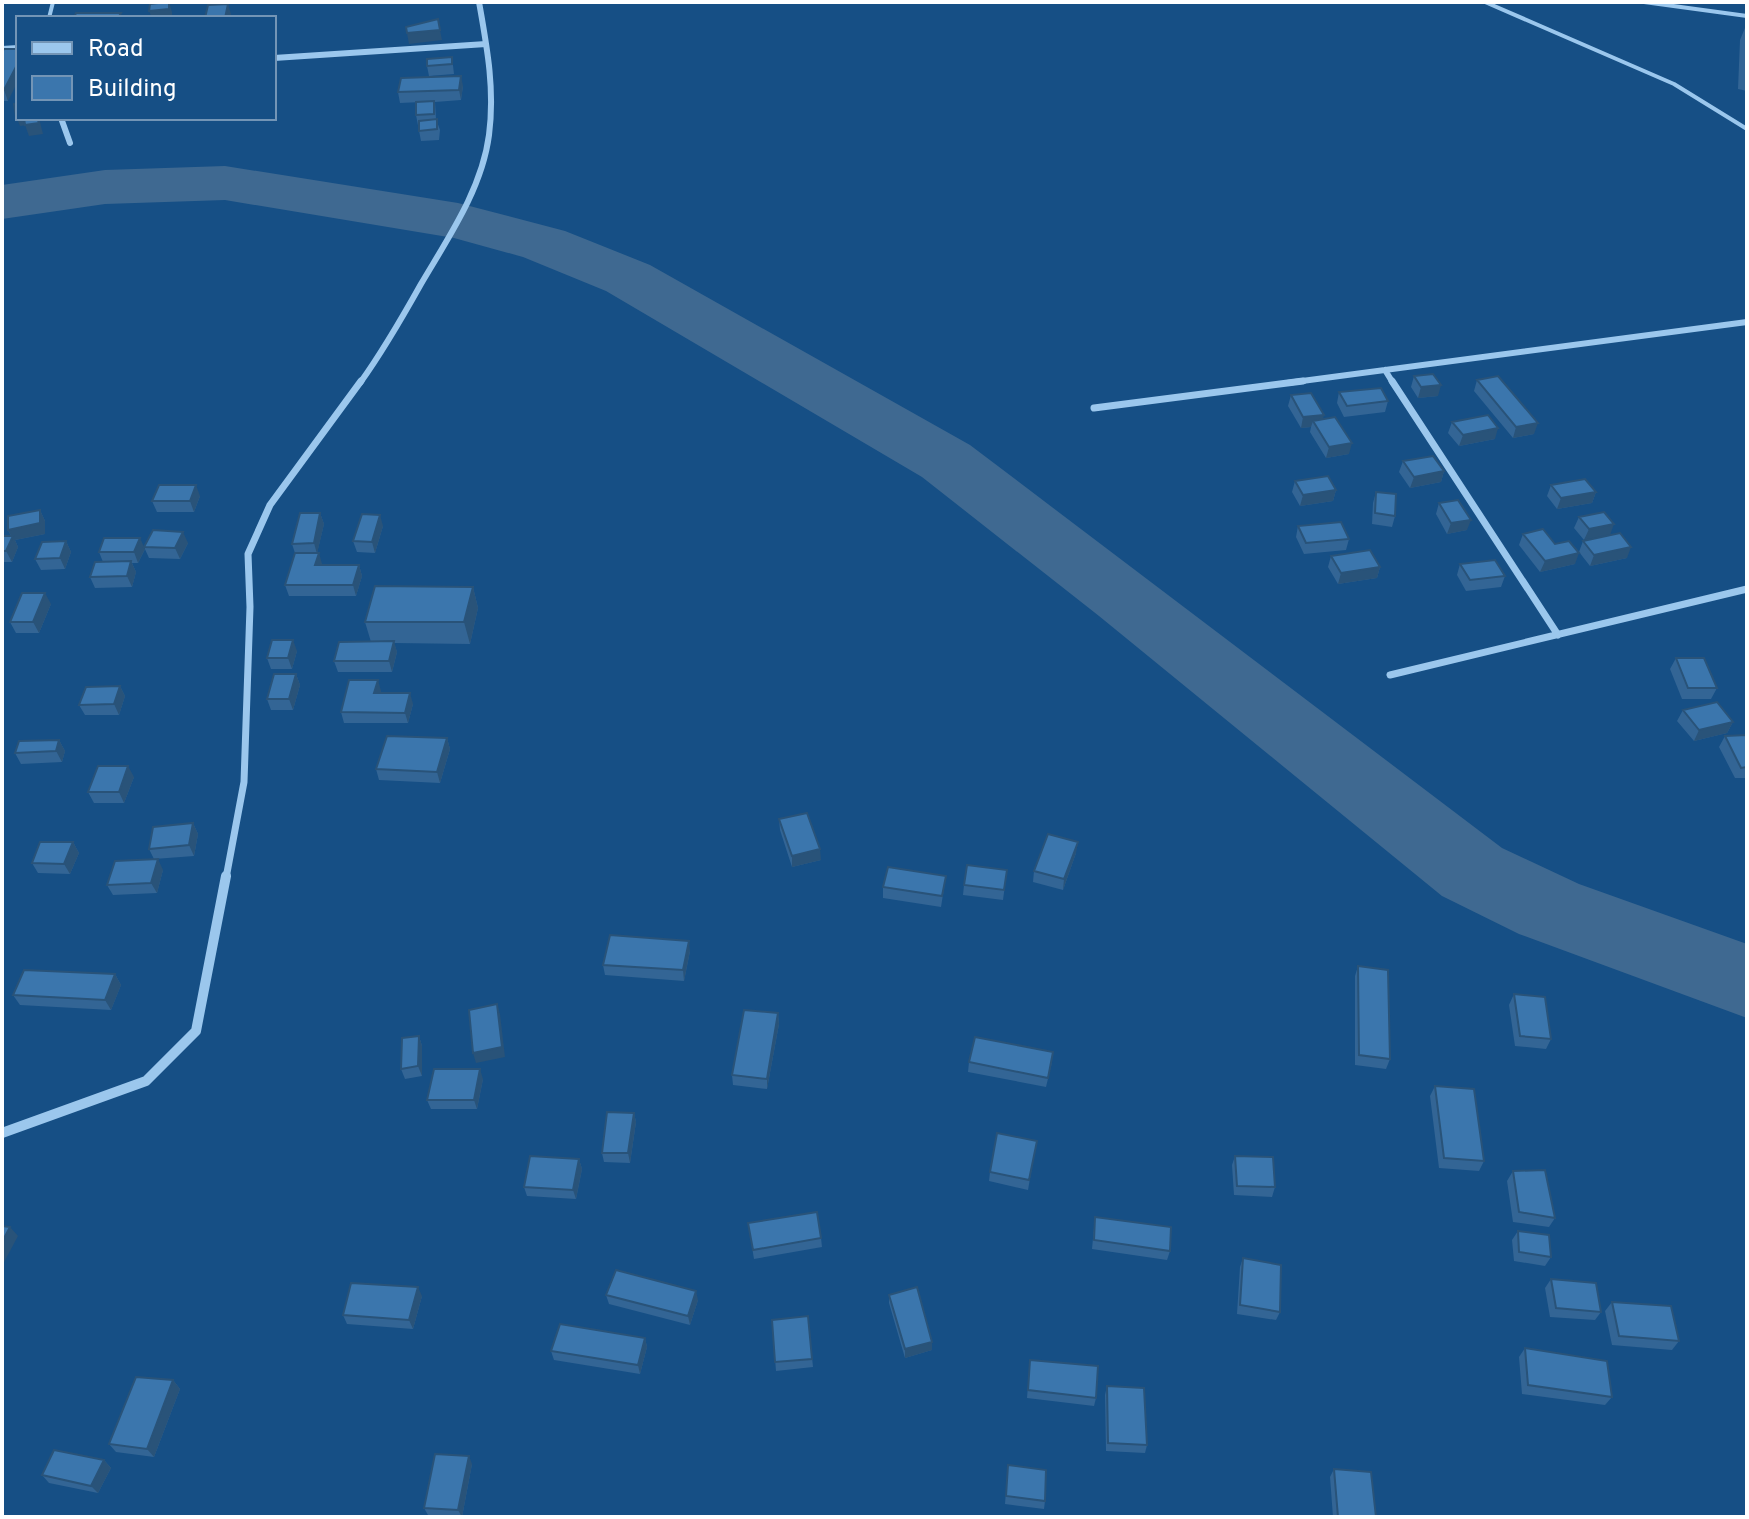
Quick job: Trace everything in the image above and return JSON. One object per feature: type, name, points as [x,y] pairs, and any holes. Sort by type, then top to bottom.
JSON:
[{"type":"street","points":[[2,1133],[146,1081],[196,1031],[244,782],[245,681],[250,607],[248,554],[270,505],[378,358],[458,221],[483,164],[489,135],[492,75],[479,2]]},
{"type":"street","points":[[276,58],[486,44]]},
{"type":"street","points":[[62,120],[70,143]]},
{"type":"street","points":[[1094,408],[1747,322]]},
{"type":"street","points":[[1385,370],[1558,635]]},
{"type":"street","points":[[1390,675],[1747,589]]},
{"type":"lane","points":[[1485,2],[1674,84],[1747,129]]},
{"type":"lane","points":[[1644,2],[1747,16]]},
{"type":"building","points":[[169,2],[169,9],[149,11],[150,4]]},
{"type":"building","points":[[228,4],[225,16],[205,16],[208,5]]},
{"type":"building","points":[[76,13],[121,13],[119,16],[75,16]]},
{"type":"building","points":[[438,19],[440,30],[407,33],[406,27]]},
{"type":"building","points":[[4,49],[16,49],[16,67],[4,90],[2,90]]},
{"type":"building","points":[[452,57],[452,64],[427,66],[427,59]]},
{"type":"building","points":[[461,76],[459,90],[398,92],[401,78]]},
{"type":"building","points":[[434,101],[434,114],[416,115],[416,102]]},
{"type":"building","points":[[437,119],[437,129],[419,131],[419,121]]},
{"type":"building","points":[[24,120],[38,120],[39,123],[25,125]]},
{"type":"building","points":[[1433,374],[1441,385],[1421,387],[1414,376]]},
{"type":"building","points":[[1498,376],[1538,423],[1516,427],[1477,380]]},
{"type":"building","points":[[1381,388],[1388,401],[1347,406],[1339,392]]},
{"type":"building","points":[[1311,393],[1324,415],[1303,417],[1291,395]]},
{"type":"building","points":[[1488,415],[1498,428],[1463,435],[1452,422]]},
{"type":"building","points":[[1335,417],[1352,443],[1329,447],[1313,421]]},
{"type":"building","points":[[1433,456],[1444,471],[1414,477],[1403,461]]},
{"type":"building","points":[[1328,476],[1336,490],[1303,495],[1295,481]]},
{"type":"building","points":[[1585,479],[1596,492],[1561,498],[1551,485]]},
{"type":"building","points":[[159,485],[196,485],[190,501],[152,501]]},
{"type":"building","points":[[1376,492],[1396,494],[1395,516],[1375,513]]},
{"type":"building","points":[[1458,500],[1471,520],[1451,523],[1439,503]]},
{"type":"building","points":[[40,510],[40,523],[8,530],[8,516]]},
{"type":"building","points":[[1604,512],[1614,524],[1589,529],[1579,517]]},
{"type":"building","points":[[300,513],[320,513],[314,543],[292,544]]},
{"type":"building","points":[[362,514],[380,515],[372,542],[353,541]]},
{"type":"building","points":[[1341,522],[1349,539],[1306,543],[1298,526]]},
{"type":"building","points":[[1543,529],[1555,544],[1569,541],[1579,553],[1545,561],[1523,534]]},
{"type":"building","points":[[153,530],[183,532],[175,548],[144,547]]},
{"type":"building","points":[[1620,533],[1631,547],[1594,555],[1583,541]]},
{"type":"building","points":[[2,536],[13,536],[6,551],[2,551]]},
{"type":"building","points":[[104,538],[140,538],[134,552],[99,552]]},
{"type":"building","points":[[66,541],[60,558],[35,559],[42,542]]},
{"type":"building","points":[[1370,550],[1380,567],[1341,573],[1331,556]]},
{"type":"building","points":[[295,553],[319,553],[315,565],[359,565],[353,585],[285,585]]},
{"type":"building","points":[[1495,560],[1505,576],[1470,580],[1460,564]]},
{"type":"building","points":[[131,561],[127,576],[90,577],[95,562]]},
{"type":"building","points":[[375,586],[473,587],[464,622],[365,622]]},
{"type":"building","points":[[22,593],[45,593],[33,622],[10,622]]},
{"type":"building","points":[[272,640],[293,640],[288,658],[267,658]]},
{"type":"building","points":[[394,641],[389,661],[334,661],[339,642]]},
{"type":"building","points":[[1676,658],[1704,658],[1717,688],[1688,688]]},
{"type":"building","points":[[274,674],[296,674],[289,699],[267,699]]},
{"type":"building","points":[[349,680],[378,680],[374,693],[410,693],[405,713],[341,712]]},
{"type":"building","points":[[120,686],[114,704],[79,705],[86,687]]},
{"type":"building","points":[[1717,702],[1733,722],[1699,730],[1683,710]]},
{"type":"building","points":[[1747,735],[1747,767],[1741,768],[1725,736]]},
{"type":"building","points":[[387,736],[447,738],[437,772],[376,769]]},
{"type":"building","points":[[59,740],[56,751],[15,753],[19,741]]},
{"type":"building","points":[[98,766],[128,766],[119,792],[88,792]]},
{"type":"building","points":[[807,813],[820,849],[792,856],[779,819]]},
{"type":"building","points":[[193,823],[189,845],[149,849],[153,827]]},
{"type":"building","points":[[1048,834],[1078,842],[1064,879],[1034,871]]},
{"type":"building","points":[[40,842],[73,842],[64,864],[32,863]]},
{"type":"building","points":[[158,859],[151,883],[107,885],[115,861]]},
{"type":"building","points":[[967,865],[1007,870],[1004,890],[964,885]]},
{"type":"building","points":[[888,867],[946,876],[942,896],[883,887]]},
{"type":"building","points":[[610,935],[689,941],[683,970],[603,965]]},
{"type":"building","points":[[1358,966],[1388,970],[1390,1059],[1359,1055]]},
{"type":"building","points":[[24,970],[115,974],[105,1000],[13,995]]},
{"type":"building","points":[[1514,994],[1545,997],[1551,1039],[1520,1036]]},
{"type":"building","points":[[497,1004],[502,1047],[473,1053],[469,1010]]},
{"type":"building","points":[[744,1010],[778,1013],[767,1079],[732,1075]]},
{"type":"building","points":[[419,1036],[418,1066],[401,1069],[402,1038]]},
{"type":"building","points":[[975,1037],[1053,1052],[1048,1078],[969,1062]]},
{"type":"building","points":[[434,1069],[480,1069],[474,1100],[427,1100]]},
{"type":"building","points":[[1435,1086],[1474,1089],[1484,1161],[1444,1158]]},
{"type":"building","points":[[607,1112],[634,1113],[628,1153],[602,1153]]},
{"type":"building","points":[[997,1133],[1037,1141],[1029,1180],[990,1172]]},
{"type":"building","points":[[530,1156],[579,1159],[573,1190],[524,1187]]},
{"type":"building","points":[[1235,1156],[1273,1157],[1275,1187],[1237,1186]]},
{"type":"building","points":[[1545,1170],[1555,1218],[1519,1212],[1513,1171]]},
{"type":"building","points":[[817,1212],[821,1238],[753,1250],[748,1223]]},
{"type":"building","points":[[1095,1217],[1171,1227],[1170,1251],[1094,1240]]},
{"type":"building","points":[[2,1226],[10,1227],[2,1242]]},
{"type":"building","points":[[1518,1231],[1549,1235],[1551,1257],[1519,1252]]},
{"type":"building","points":[[1243,1258],[1281,1265],[1280,1312],[1240,1305]]},
{"type":"building","points":[[616,1270],[696,1291],[688,1316],[606,1295]]},
{"type":"building","points":[[1551,1279],[1596,1283],[1601,1312],[1556,1308]]},
{"type":"building","points":[[351,1283],[418,1287],[409,1320],[343,1315]]},
{"type":"building","points":[[917,1287],[932,1342],[905,1349],[889,1295]]},
{"type":"building","points":[[1612,1302],[1671,1306],[1679,1341],[1619,1336]]},
{"type":"building","points":[[808,1316],[812,1359],[775,1362],[772,1320]]},
{"type":"building","points":[[560,1324],[645,1338],[638,1365],[551,1351]]},
{"type":"building","points":[[1525,1348],[1607,1361],[1612,1397],[1528,1385]]},
{"type":"building","points":[[1030,1360],[1098,1366],[1096,1398],[1028,1390]]},
{"type":"building","points":[[136,1377],[173,1380],[147,1449],[109,1444]]},
{"type":"building","points":[[1107,1386],[1144,1388],[1147,1445],[1108,1443]]},
{"type":"building","points":[[54,1450],[104,1460],[91,1486],[42,1475]]},
{"type":"building","points":[[435,1454],[469,1456],[458,1510],[424,1508]]},
{"type":"building","points":[[1008,1465],[1046,1470],[1045,1501],[1006,1496]]},
{"type":"building","points":[[1334,1469],[1371,1472],[1376,1517],[1338,1517]]},
{"type":"waterway","points":[[2,202],[105,187],[225,183],[458,221],[544,244],[628,278],[946,461],[1472,872],[1549,909],[1747,981]]}]
